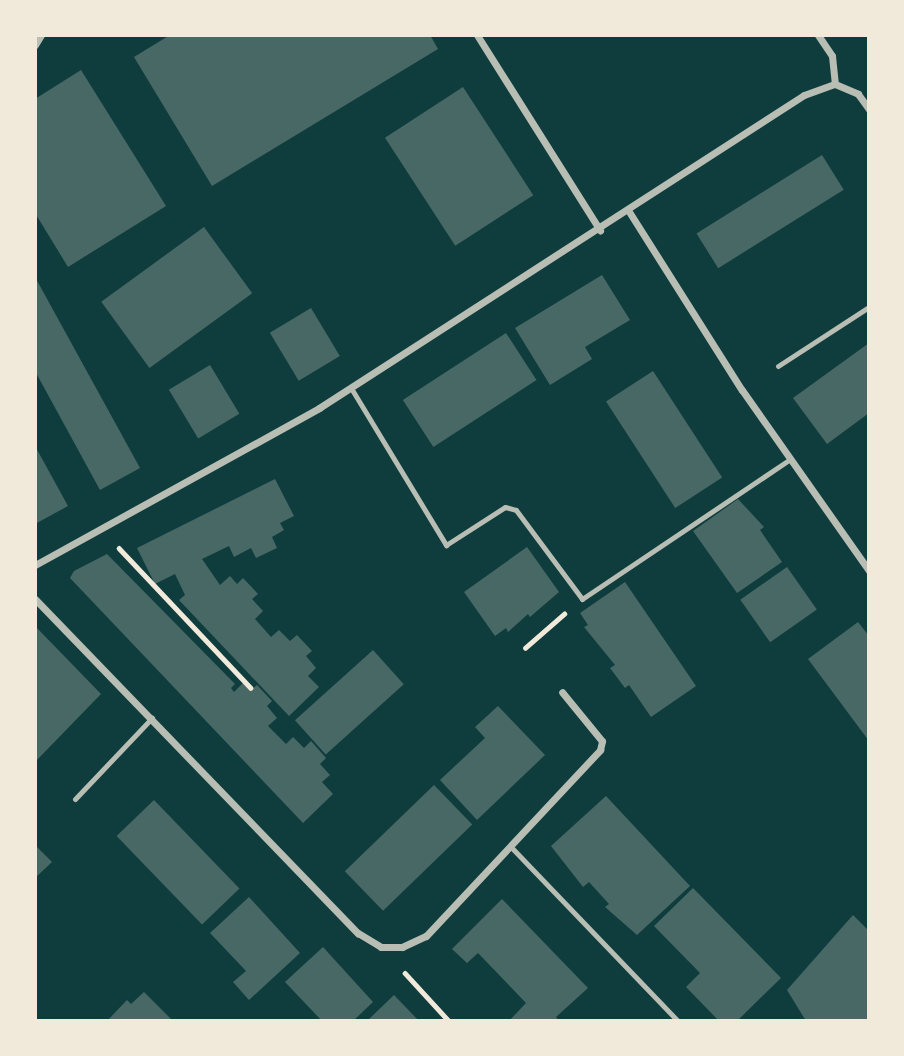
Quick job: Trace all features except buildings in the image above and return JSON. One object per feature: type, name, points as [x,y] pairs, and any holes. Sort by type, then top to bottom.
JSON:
[{"type":"street","points":[[35,45],[41,35]]},
{"type":"street","points":[[477,35],[600,229]]},
{"type":"street","points":[[818,35],[832,56],[835,84]]},
{"type":"street","points":[[35,565],[351,388],[804,95],[835,84],[858,94],[869,109]]},
{"type":"street","points":[[628,211],[790,459],[869,571]]},
{"type":"street","points":[[35,599],[358,933],[380,947],[402,947],[426,936],[600,750],[602,741],[562,692]]},
{"type":"lane","points":[[778,366],[869,307]]},
{"type":"lane","points":[[351,388],[446,545],[505,507],[516,510],[582,600],[790,459]]},
{"type":"lane","points":[[75,799],[152,718]]},
{"type":"lane","points":[[511,847],[678,1021]]},
{"type":"path","points":[[100,527],[251,688]]},
{"type":"path","points":[[525,648],[582,600]]},
{"type":"path","points":[[380,947],[449,1021]]}]
